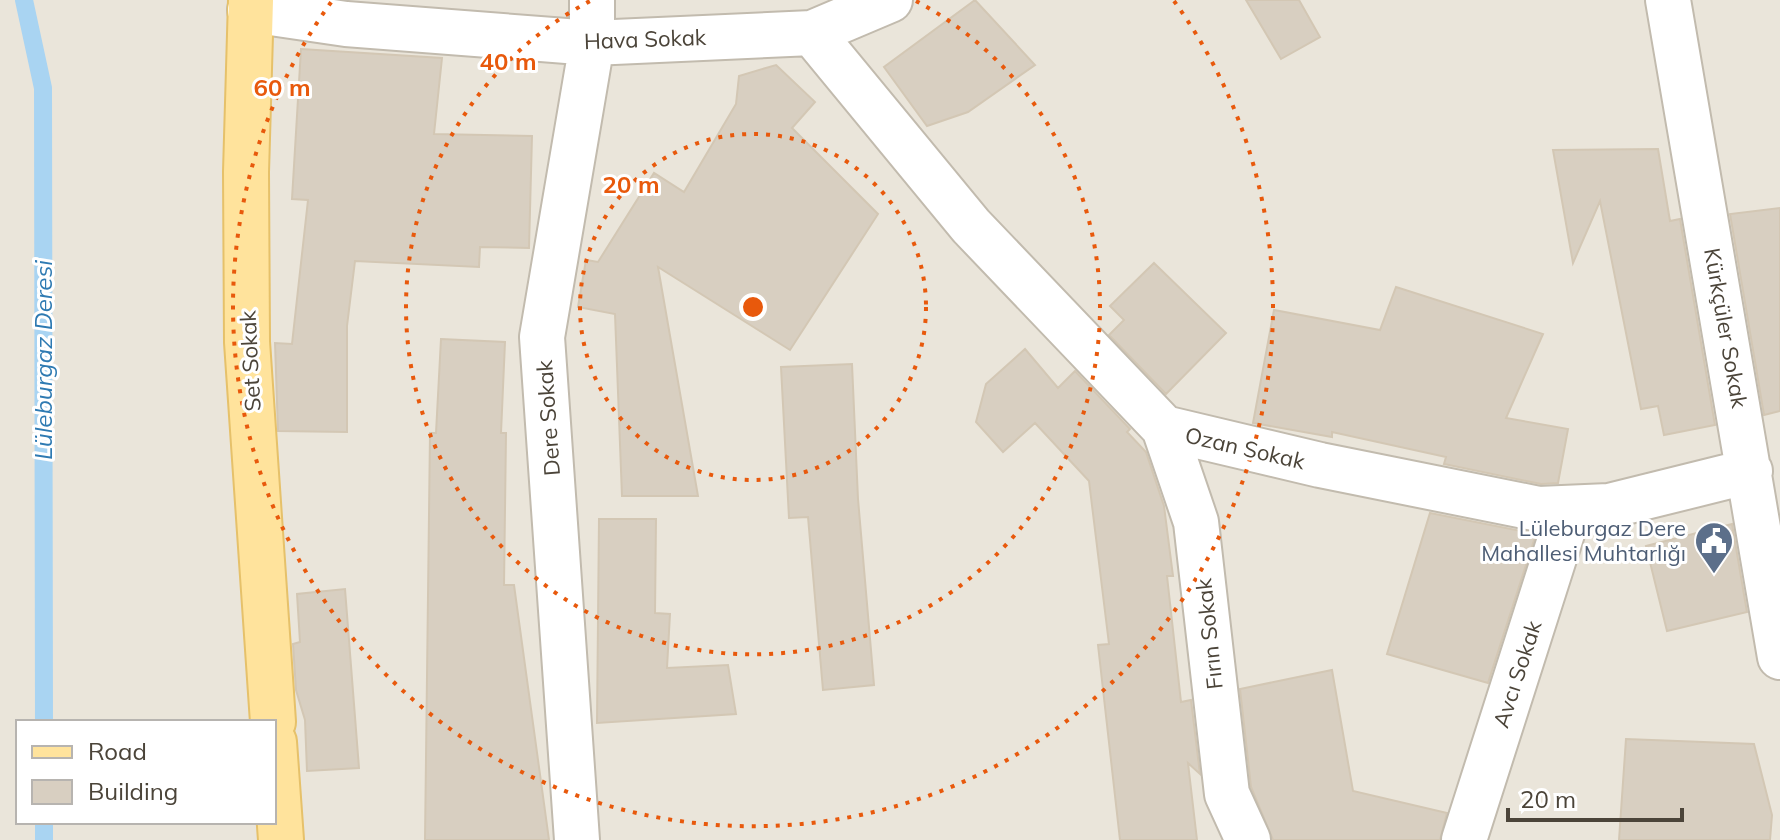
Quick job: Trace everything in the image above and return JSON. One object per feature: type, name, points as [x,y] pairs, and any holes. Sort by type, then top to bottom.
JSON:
[{"type":"main road","name":"Set Sokak","points":[[250,5],[246,172],[247,342],[273,720]]},
{"type":"main road","points":[[276,770],[281,840]]},
{"type":"street","name":"Dere Sokak","points":[[577,840],[542,337],[592,43],[592,0]]},
{"type":"street","name":"Hava Sokak","points":[[250,5],[346,24],[592,43],[812,33],[890,0]]},
{"type":"street","name":"Kürkçüler Sokak","points":[[1668,0],[1780,657]]},
{"type":"street","name":"Ozan Sokak","points":[[812,33],[971,226],[1164,428],[1320,465],[1539,509],[1609,506],[1750,471]]},
{"type":"street","name":"Fırın Sokak","points":[[1164,428],[1196,522],[1227,794],[1248,840]]},
{"type":"street","name":"Avcı Sokak","points":[[1464,840],[1570,508]]},
{"type":"shaded area","points":[[0,0],[1780,0],[1780,840],[0,840]]},
{"type":"building","points":[[975,0],[1035,65],[968,112],[927,126],[884,67]]},
{"type":"building","points":[[1246,0],[1299,0],[1320,37],[1281,59]]},
{"type":"building","points":[[301,49],[442,58],[434,134],[532,136],[529,248],[480,247],[479,267],[355,261],[347,326],[347,432],[278,431],[275,343],[292,344],[308,200],[292,199]]},
{"type":"building","points":[[776,65],[815,102],[792,128],[878,214],[790,350],[658,267],[698,496],[622,496],[615,314],[578,307],[586,260],[598,262],[654,173],[684,192],[736,104],[739,76]]},
{"type":"building","points":[[1658,149],[1670,221],[1680,219],[1715,425],[1664,435],[1658,406],[1641,409],[1600,201],[1573,263],[1553,150]]},
{"type":"building","points":[[1780,208],[1780,411],[1764,415],[1730,214]]},
{"type":"building","points":[[1154,263],[1226,333],[1166,394],[1109,335],[1124,320],[1110,306]]},
{"type":"building","points":[[1396,287],[1543,334],[1506,418],[1568,429],[1558,483],[1541,484],[1444,464],[1446,457],[1332,432],[1332,437],[1253,423],[1274,310],[1380,330]]},
{"type":"building","points":[[441,339],[505,342],[501,433],[506,433],[504,585],[514,585],[549,840],[425,840],[430,433],[436,433]]},
{"type":"building","points":[[1025,349],[1058,388],[1075,371],[1130,429],[1127,432],[1146,452],[1164,506],[1173,576],[1167,576],[1181,702],[1191,700],[1200,774],[1188,763],[1197,840],[1120,840],[1098,645],[1109,644],[1089,481],[1035,423],[1003,452],[976,422],[986,384]]},
{"type":"building","points":[[852,364],[858,499],[874,685],[823,690],[808,517],[789,518],[781,367]]},
{"type":"building","points":[[1430,513],[1536,534],[1488,683],[1387,654]]},
{"type":"building","points":[[599,519],[656,519],[655,613],[670,614],[667,668],[728,665],[736,714],[597,723]]},
{"type":"building","points":[[1732,524],[1747,612],[1667,631],[1646,546]]},
{"type":"building","points":[[345,589],[359,768],[307,771],[305,720],[296,690],[293,644],[300,642],[297,594]]},
{"type":"building","points":[[1332,670],[1353,791],[1447,813],[1440,840],[1273,840],[1251,787],[1240,689]]},
{"type":"building","points":[[1626,739],[1754,744],[1772,815],[1770,840],[1619,840]]},
{"type":"waterway","name":"Lüleburgaz Deresi","points":[[24,0],[43,88],[44,720]]},
{"type":"waterway","name":"Lüleburgaz Deresi","points":[[44,824],[44,840]]},
{"type":"place","name":"Lüleburgaz Dere Mahallesi Muhtarlığı","points":[[1714,575]]}]
